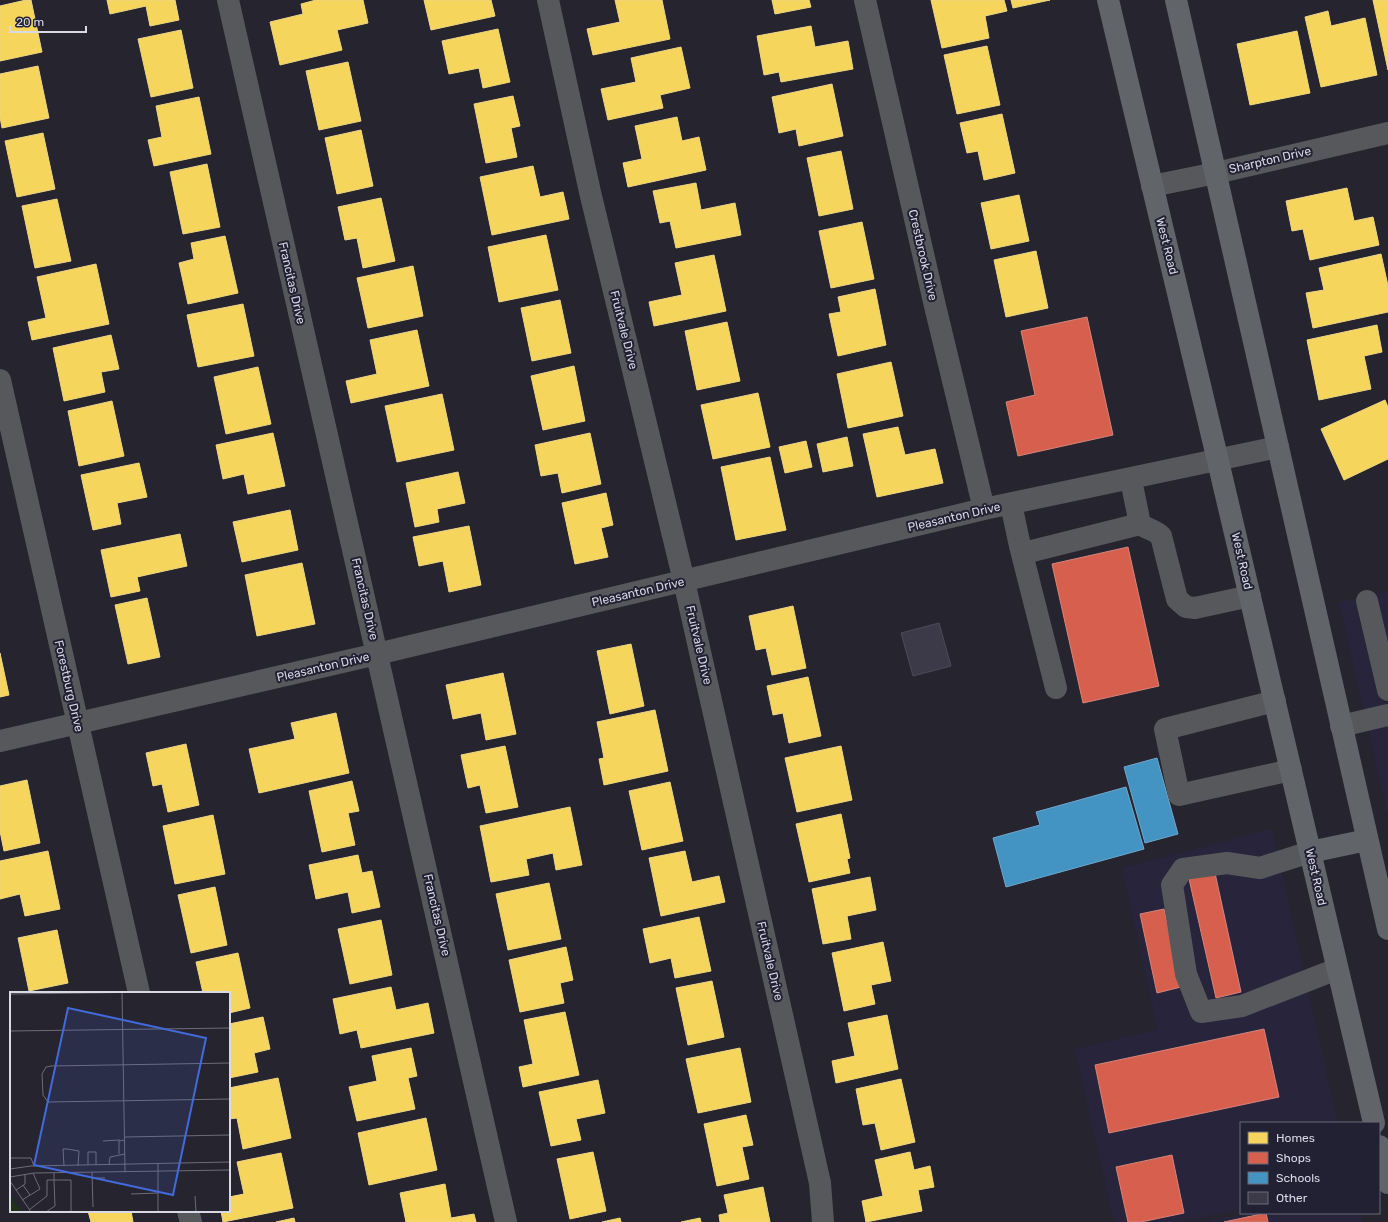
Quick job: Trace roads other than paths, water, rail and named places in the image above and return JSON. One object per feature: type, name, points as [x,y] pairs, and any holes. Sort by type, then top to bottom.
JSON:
[{"type":"main road","name":"West Road","points":[[1108,0],[1374,1122]]},
{"type":"main road","points":[[1176,0],[1388,929]]},
{"type":"main road","points":[[1310,852],[1367,840]]},
{"type":"main road","points":[[1380,1150],[1388,1179]]},
{"type":"street","name":"Francitas Drive","points":[[228,0],[506,1222]]},
{"type":"street","name":"Fruitvale Drive","points":[[548,0],[590,192],[684,581],[820,1183],[823,1222]]},
{"type":"street","name":"Crestbrook Drive","points":[[865,0],[984,509]]},
{"type":"street","name":"Sharpton Drive","points":[[1152,186],[1216,173],[1388,133]]},
{"type":"street","name":"Forestburg Drive","points":[[0,380],[139,992]]},
{"type":"street","name":"Pleasanton Drive","points":[[0,741],[377,654],[984,509],[1131,480],[1278,447]]},
{"type":"street","points":[[1131,480],[1140,524],[1146,528],[1156,531],[1161,536],[1177,599],[1186,607],[1195,608],[1250,596]]},
{"type":"street","points":[[1011,504],[1020,546],[1056,688]]},
{"type":"street","points":[[1020,546],[1028,552],[1140,524]]},
{"type":"street","points":[[1367,601],[1388,690]]},
{"type":"street","points":[[1275,701],[1166,729],[1179,795],[1291,770]]},
{"type":"street","points":[[1341,726],[1388,715]]},
{"type":"street","points":[[1310,852],[1260,868],[1227,863],[1183,869],[1172,885],[1186,974],[1201,1012],[1242,1006],[1337,969]]},
{"type":"street","points":[[188,1212],[191,1222]]}]
